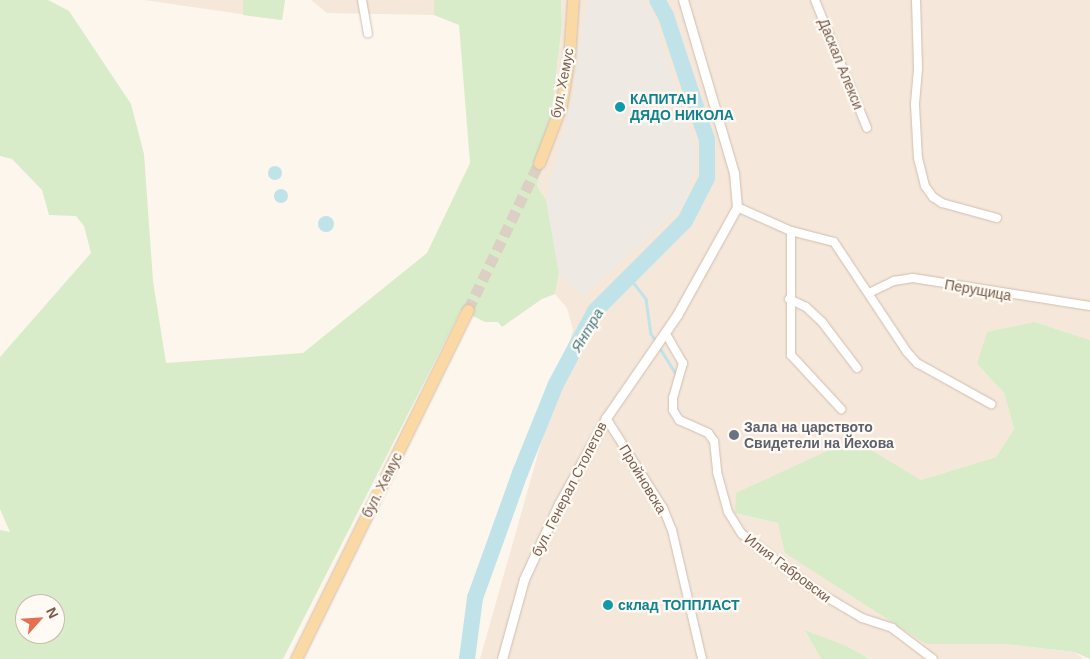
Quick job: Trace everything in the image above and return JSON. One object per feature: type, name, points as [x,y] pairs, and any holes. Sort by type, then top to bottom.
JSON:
[{"type":"main road","name":"бул. Хемус","points":[[539,162],[561,106],[569,58],[573,0]]},
{"type":"main road","name":"бул. Хемус","points":[[296,659],[468,310]]},
{"type":"street","points":[[362,0],[368,33]]},
{"type":"street","points":[[664,337],[737,206],[734,173],[683,0]]},
{"type":"street","name":"Даскал Алекси","points":[[815,0],[867,128]]},
{"type":"street","points":[[916,0],[918,69],[915,104],[918,158],[926,186],[932,197],[942,203],[997,218]]},
{"type":"street","points":[[737,206],[791,231],[834,242],[869,292],[906,352],[917,363],[991,404]]},
{"type":"street","points":[[791,231],[788,299],[791,355],[841,409]]},
{"type":"street","name":"Перущица","points":[[869,292],[894,281],[913,278],[1090,306]]},
{"type":"street","points":[[788,299],[806,307],[822,322],[857,368]]},
{"type":"street","name":"бул. Генерал Столетов","points":[[502,659],[524,579],[559,504],[606,418],[664,337]]},
{"type":"street","name":"Илия Габровски","points":[[664,337],[683,363],[683,371],[673,398],[673,410],[679,420],[708,433],[714,440],[717,472],[728,512],[742,534],[815,590],[862,618],[892,628],[933,659]]},
{"type":"street","name":"Пройновска","points":[[606,418],[663,508],[672,530],[702,659]]},
{"type":"shaded area","points":[[144,0],[285,0],[282,20]]},
{"type":"shaded area","points":[[311,0],[434,0],[434,15],[327,13]]},
{"type":"shaded area","points":[[561,0],[1090,0],[1090,340],[1035,322],[977,364],[1004,393],[1014,429],[996,457],[921,480],[852,439],[735,513],[778,523],[926,644],[1004,644],[1074,652],[1084,659],[872,659],[806,630],[821,659],[480,659],[573,330],[567,308],[555,294],[559,274],[546,200],[537,186],[553,101],[562,24]]},
{"type":"shaded area","points":[[587,0],[643,0],[651,8],[696,151],[688,200],[583,297],[559,274],[546,200],[571,102]]},
{"type":"green space","points":[[0,0],[48,0],[69,11],[131,104],[144,154],[153,281],[166,363],[303,353],[427,253],[470,163],[459,25],[434,15],[434,0],[561,0],[562,24],[553,101],[537,186],[546,200],[559,274],[555,294],[542,299],[502,327],[498,322],[485,322],[461,310],[283,659],[0,659],[0,530],[10,532],[0,509],[0,357],[91,253],[84,226],[76,216],[49,215],[42,190],[12,159],[0,156]]},
{"type":"green space","points":[[243,0],[285,0],[282,20],[243,15]]},
{"type":"green space","points":[[1035,322],[1090,340],[1090,659],[1074,652],[1004,644],[926,644],[785,553],[778,523],[735,513],[736,493],[853,439],[921,480],[996,457],[1014,429],[1004,393],[977,364],[987,332]]},
{"type":"green space","points":[[805,630],[846,646],[870,659],[821,659]]},
{"type":"water","points":[[275,166],[280,168],[282,173],[280,178],[275,180],[270,178],[268,173],[270,168]]},
{"type":"water","points":[[281,189],[286,191],[288,196],[286,201],[281,203],[276,201],[274,196],[276,191]]},
{"type":"water","points":[[323,216],[329,216],[334,221],[332,230],[323,232],[318,227],[318,221]]},
{"type":"waterway","name":"Янтра","points":[[467,659],[475,598],[520,473],[556,384],[595,311],[685,221],[707,178],[707,140],[666,16],[657,0]]},
{"type":"waterway","points":[[629,277],[646,299],[651,334],[656,341]]},
{"type":"waterway","points":[[658,345],[676,374]]},
{"type":"tunnel","points":[[468,310],[539,163]]},
{"type":"place","name":"КАПИТАН ДЯДО НИКОЛА","points":[[620,107]]},
{"type":"place","name":"Зала на царството Свидетели на Йехова","points":[[734,435]]},
{"type":"place","name":"склад ТОППЛАСТ","points":[[608,605]]}]
